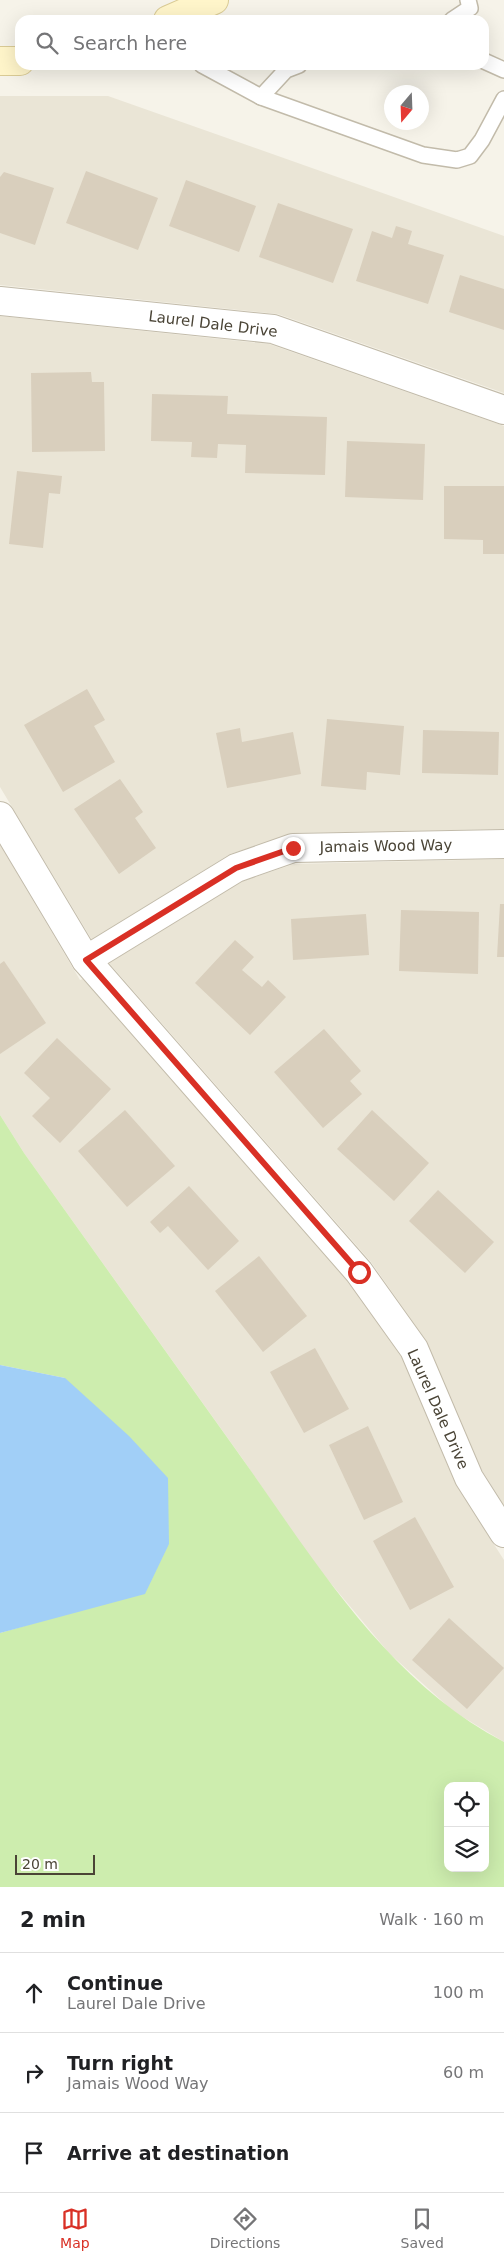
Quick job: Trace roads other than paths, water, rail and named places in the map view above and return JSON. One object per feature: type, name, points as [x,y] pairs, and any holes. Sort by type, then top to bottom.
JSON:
[{"type":"street","points":[[180,15],[214,0]]},
{"type":"street","points":[[0,61],[15,61]]},
{"type":"street","name":"Laurel Dale Drive","points":[[0,301],[273,329],[504,410]]},
{"type":"street","name":"Laurel Dale Drive","points":[[0,816],[86,960],[359,1272],[414,1349],[469,1478],[504,1533]]},
{"type":"street","name":"Jamais Wood Way","points":[[86,960],[236,868],[293,848],[504,844]]},
{"type":"lane","points":[[460,15],[470,8],[468,0]]},
{"type":"lane","points":[[489,63],[504,70]]},
{"type":"lane","points":[[211,70],[261,97],[423,155],[457,160],[470,156],[482,140],[504,99]]},
{"type":"lane","points":[[261,97],[286,70]]},
{"type":"water","points":[[0,1365],[65,1378],[129,1436],[168,1478],[169,1544],[145,1594],[0,1633]]}]
